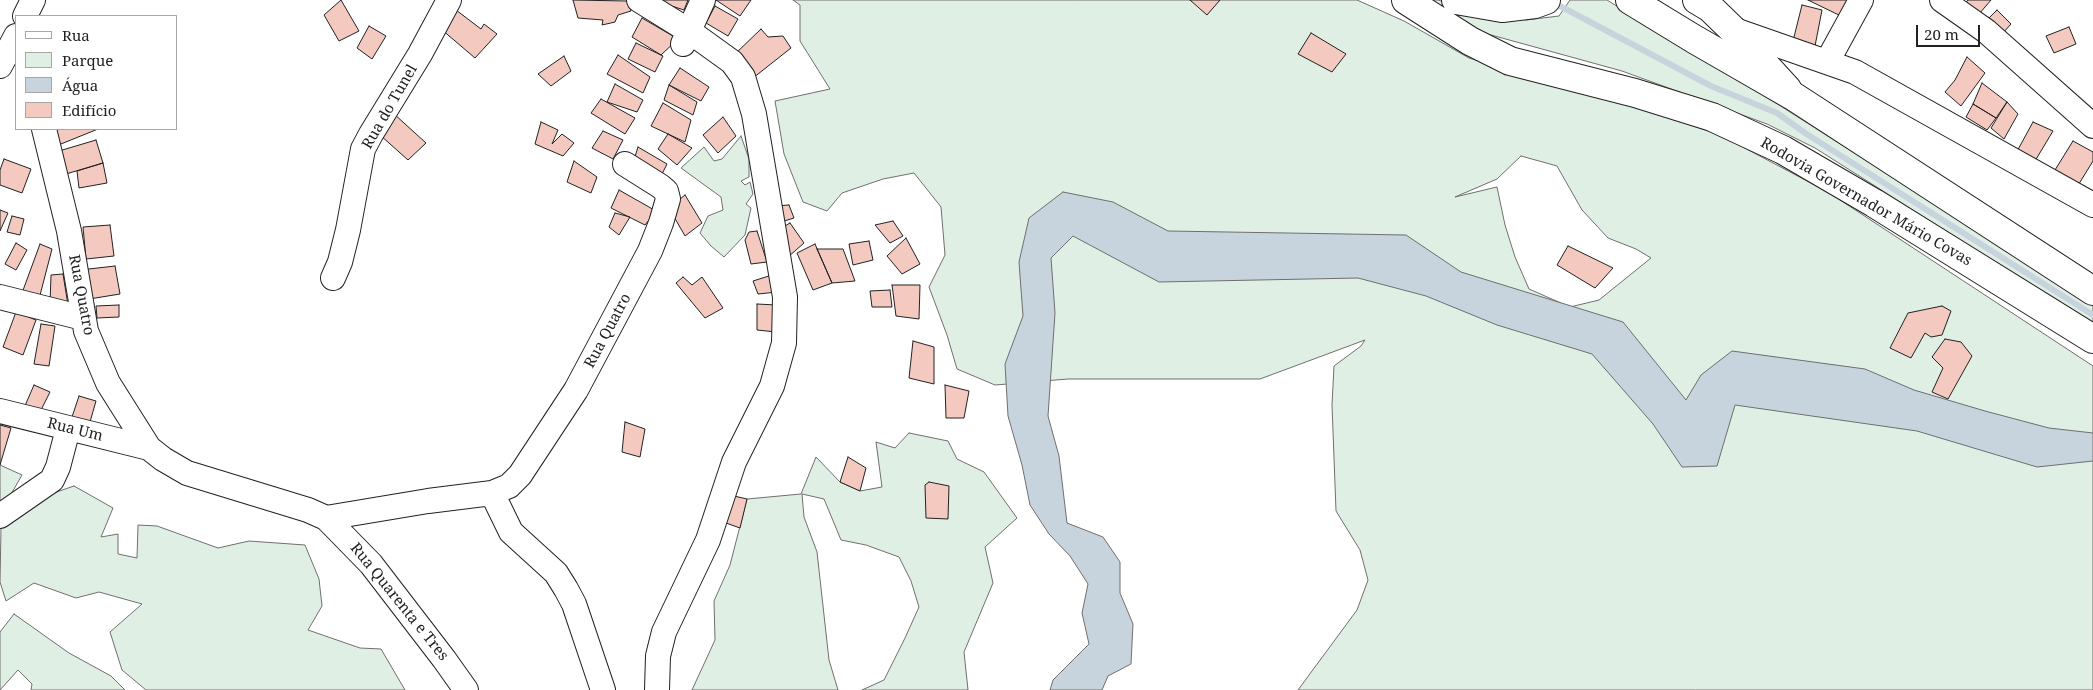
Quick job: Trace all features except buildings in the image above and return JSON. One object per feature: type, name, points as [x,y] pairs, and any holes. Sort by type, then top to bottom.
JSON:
[{"type":"main road","name":"Rodovia Governador Mário Covas","points":[[1406,0],[1470,41],[1510,61],[1635,93],[1712,117],[1784,150],[1874,203],[2093,339]]},
{"type":"main road","points":[[1456,0],[1502,8],[1534,4],[1546,0]]},
{"type":"main road","points":[[1630,0],[1793,96],[2093,291]]},
{"type":"main road","points":[[1704,1],[1793,96]]},
{"type":"street","points":[[26,15],[33,0]]},
{"type":"street","name":"Rua do Tunel","points":[[333,278],[340,262],[348,230],[363,149],[420,54],[449,0]]},
{"type":"street","points":[[639,0],[686,38],[732,62],[740,71],[754,114],[785,297],[784,343],[772,386],[734,462],[708,540],[664,632],[658,656],[657,690]]},
{"type":"street","points":[[686,38],[703,0]]},
{"type":"street","points":[[1827,62],[1861,0]]},
{"type":"street","points":[[1942,0],[2000,43],[2093,126]]},
{"type":"street","points":[[1732,29],[1855,72],[2093,205]]},
{"type":"street","points":[[0,66],[15,42]]},
{"type":"street","name":"Rua Quatro","points":[[44,130],[69,231],[83,318],[94,354],[108,384],[149,448]]},
{"type":"street","name":"Rua Quatro","points":[[326,518],[428,501],[492,493],[509,486],[520,474],[576,390],[650,251],[668,199],[666,191],[660,186],[625,164]]},
{"type":"street","points":[[0,297],[83,318]]},
{"type":"street","name":"Rua Um","points":[[0,411],[149,448]]},
{"type":"street","points":[[0,516],[52,480],[58,467],[68,429]]},
{"type":"street","points":[[149,448],[187,473],[308,510],[326,518]]},
{"type":"street","points":[[492,493],[511,532],[556,573],[566,589],[574,604],[603,690]]},
{"type":"street","name":"Rua Quarenta e Tres","points":[[326,518],[371,564],[444,658],[466,690]]},
{"type":"green space","points":[[793,0],[1357,0],[1404,21],[1469,58],[1640,108],[1720,135],[1828,192],[2093,366],[2093,690],[1298,690],[1357,610],[1368,580],[1360,550],[1336,511],[1332,405],[1334,366],[1361,346],[1365,340],[1260,379],[1068,379],[995,385],[957,369],[947,335],[929,287],[945,255],[941,207],[914,173],[883,179],[842,193],[827,211],[803,202],[784,154],[775,101],[830,89],[800,41],[800,5]],"holes":[[[1521,156],[1557,166],[1582,210],[1608,238],[1636,249],[1651,258],[1599,300],[1570,307],[1529,289],[1515,257],[1505,225],[1497,187],[1455,197],[1497,179]]]},
{"type":"green space","points":[[1426,0],[1438,0],[1470,11],[1526,20],[1559,16],[1570,0],[1607,0],[1779,105],[2093,305],[2093,324],[1815,148],[1767,124],[1622,71],[1473,30]]},
{"type":"green space","points":[[741,136],[749,159],[749,177],[741,181],[745,185],[750,182],[753,194],[746,204],[751,208],[745,235],[724,257],[700,233],[708,216],[723,210],[721,197],[681,168],[704,147],[714,161],[722,159]]},
{"type":"green space","points":[[909,433],[948,441],[957,459],[984,472],[1017,518],[985,547],[993,583],[964,652],[968,690],[862,690],[884,680],[919,607],[911,581],[899,557],[866,545],[841,540],[824,499],[802,494],[804,517],[817,552],[829,660],[838,690],[692,690],[715,640],[714,601],[730,565],[747,499],[801,494],[816,457],[840,482],[860,491],[882,487],[876,442],[895,448]]},
{"type":"green space","points":[[0,465],[22,475],[10,496],[0,505]]},
{"type":"green space","points":[[74,486],[113,508],[101,537],[118,534],[118,554],[137,558],[138,525],[157,526],[218,548],[249,541],[305,545],[319,579],[322,606],[308,630],[360,648],[381,649],[405,690],[146,690],[122,670],[110,632],[142,604],[99,592],[76,598],[34,583],[6,601],[0,582],[1,527],[42,497]]},
{"type":"green space","points":[[14,614],[69,653],[111,676],[125,690],[31,690],[32,684],[18,670],[0,690],[0,632]]},
{"type":"water","points":[[1063,192],[1113,202],[1168,231],[1406,235],[1461,272],[1623,322],[1686,400],[1701,375],[1732,351],[1865,369],[1914,390],[1985,411],[2049,428],[2093,433],[2093,461],[2037,467],[1917,431],[1735,405],[1717,466],[1682,467],[1653,424],[1592,354],[1497,325],[1426,296],[1358,278],[1159,282],[1073,236],[1051,258],[1055,313],[1048,416],[1059,456],[1067,523],[1103,537],[1120,562],[1120,593],[1133,624],[1131,664],[1108,676],[1102,690],[1050,690],[1053,680],[1089,644],[1082,613],[1088,584],[1070,556],[1049,534],[1030,505],[1022,465],[1008,416],[1005,364],[1023,316],[1019,262],[1029,218]]},
{"type":"waterway","points":[[1560,6],[1711,86],[1777,113],[1805,133],[2093,315]]}]
